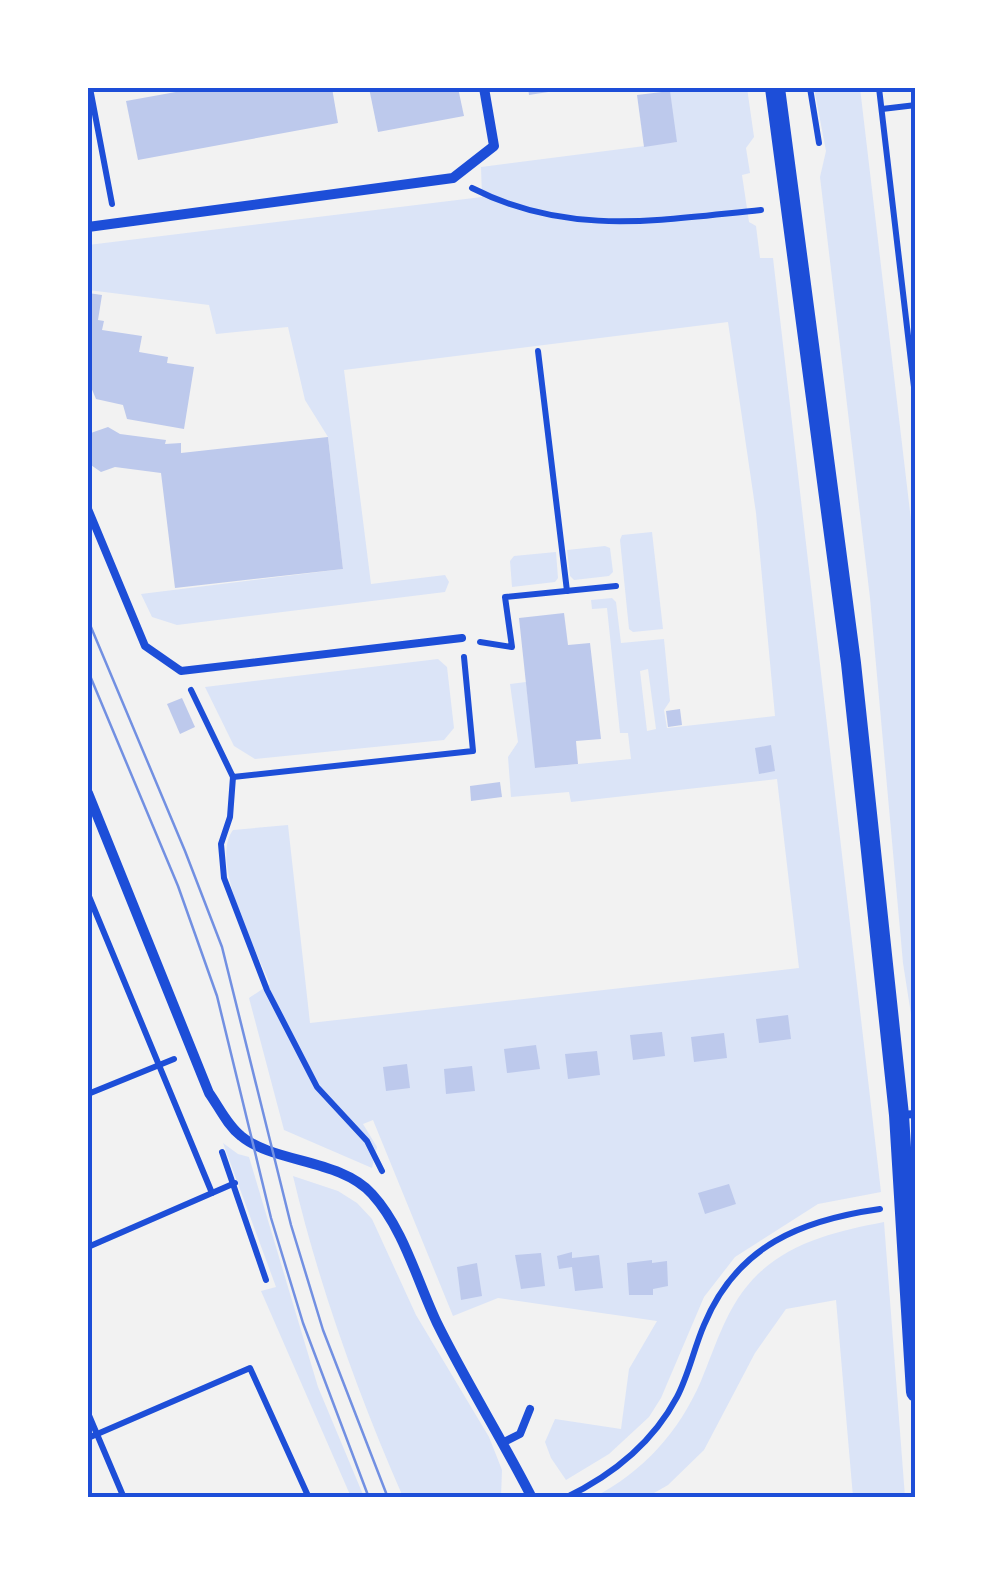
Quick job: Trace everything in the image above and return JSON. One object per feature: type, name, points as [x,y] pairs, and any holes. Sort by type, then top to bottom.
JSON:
[{"type":"main road","points":[[775,88],[907,1114],[916,1392]]},
{"type":"street","points":[[88,227],[453,178],[494,146],[484,88]]},
{"type":"street","points":[[88,794],[209,1093],[231,1126],[252,1144],[303,1159],[360,1183],[370,1192],[402,1244],[438,1324],[532,1498]]},
{"type":"lane","points":[[88,510],[145,646],[182,671],[462,638]]},
{"type":"lane","points":[[504,1442],[520,1434],[530,1409]]},
{"type":"path","points":[[90,88],[110,190]]},
{"type":"path","points":[[810,88],[819,143]]},
{"type":"path","points":[[879,88],[916,404]]},
{"type":"path","points":[[882,109],[916,105]]},
{"type":"path","points":[[453,178],[528,212],[572,220],[630,222],[761,210]]},
{"type":"path","points":[[538,351],[567,591]]},
{"type":"path","points":[[233,777],[474,751],[462,638],[512,647],[506,597],[616,586]]},
{"type":"path","points":[[182,671],[233,777],[221,860],[224,878],[266,990],[318,1087],[367,1141],[386,1180]]},
{"type":"path","points":[[88,897],[212,1193]]},
{"type":"path","points":[[88,1094],[176,1058]]},
{"type":"path","points":[[222,1152],[236,1183],[266,1280]]},
{"type":"path","points":[[88,1246],[236,1183]]},
{"type":"path","points":[[565,1498],[619,1466],[656,1430],[678,1395],[704,1324],[738,1271],[767,1246],[818,1220],[896,1207]]},
{"type":"path","points":[[92,1436],[250,1368],[309,1498]]},
{"type":"path","points":[[88,1413],[92,1436],[124,1498]]},
{"type":"shaded area","points":[[669,88],[747,88],[754,137],[746,148],[750,173],[742,175],[749,222],[756,226],[760,258],[773,258],[881,1192],[818,1204],[735,1257],[704,1297],[649,1417],[609,1454],[566,1480],[545,1442],[555,1419],[621,1429],[629,1369],[657,1321],[498,1298],[453,1316],[373,1120],[363,1124],[377,1147],[372,1168],[284,1130],[249,998],[270,984],[237,906],[230,883],[227,844],[233,830],[288,825],[310,1023],[799,968],[777,779],[571,802],[569,792],[511,797],[508,757],[518,742],[510,684],[526,682],[536,768],[631,759],[628,733],[620,733],[607,608],[592,609],[591,600],[612,598],[616,602],[621,643],[664,639],[670,701],[664,710],[667,728],[775,716],[756,513],[728,322],[344,370],[371,584],[445,575],[449,582],[445,592],[177,625],[152,617],[141,594],[343,569],[328,437],[305,400],[288,327],[216,334],[209,305],[88,290],[88,245],[482,197],[481,167],[676,142]],"holes":[[[648,669],[656,729],[647,731],[640,671]]]},
{"type":"shaded area","points":[[814,88],[860,88],[915,554],[915,1040],[903,963],[870,598],[820,177],[826,151]]},
{"type":"shaded area","points":[[652,532],[663,629],[633,632],[629,629],[620,540],[622,535]]},
{"type":"shaded area","points":[[610,548],[613,572],[609,576],[574,580],[570,576],[567,550]]},
{"type":"shaded area","points":[[556,552],[555,582],[512,587],[510,561],[514,556]]},
{"type":"shaded area","points":[[438,659],[447,667],[454,728],[444,740],[255,759],[234,746],[205,687]]},
{"type":"shaded area","points":[[223,1143],[249,1157],[318,1387],[364,1497],[351,1497],[261,1291],[276,1287]]},
{"type":"shaded area","points":[[293,1176],[338,1191],[372,1219],[416,1315],[489,1437],[502,1470],[501,1497],[403,1497],[341,1339]]},
{"type":"shaded area","points":[[884,1222],[905,1497],[853,1497],[836,1300],[786,1309],[755,1353],[704,1450],[668,1485],[647,1497],[594,1497],[644,1463],[670,1434],[692,1400],[731,1311],[758,1274],[801,1245]]},
{"type":"building","points":[[198,88],[332,88],[338,123],[138,160],[126,101]]},
{"type":"building","points":[[369,88],[458,88],[464,116],[378,132]]},
{"type":"building","points":[[528,88],[561,88],[561,90],[529,95]]},
{"type":"building","points":[[670,91],[677,142],[644,147],[637,95]]},
{"type":"building","points":[[88,293],[102,295],[98,320],[104,321],[102,330],[142,336],[139,352],[168,357],[167,363],[194,367],[184,429],[127,419],[123,405],[96,399],[88,380]]},
{"type":"building","points":[[108,427],[120,434],[166,440],[165,444],[181,443],[181,453],[328,437],[343,569],[175,588],[161,473],[115,467],[101,472],[88,463],[88,434]]},
{"type":"building","points":[[564,613],[568,645],[590,643],[601,739],[576,741],[578,764],[535,768],[519,618]]},
{"type":"building","points":[[182,698],[195,727],[180,734],[167,704]]},
{"type":"building","points":[[680,709],[682,725],[668,727],[666,711]]},
{"type":"building","points":[[771,745],[775,771],[759,774],[755,748]]},
{"type":"building","points":[[500,782],[502,797],[471,801],[470,786]]},
{"type":"building","points":[[788,1015],[791,1039],[759,1043],[756,1019]]},
{"type":"building","points":[[662,1032],[665,1056],[633,1060],[630,1035]]},
{"type":"building","points":[[724,1033],[727,1058],[694,1062],[691,1037]]},
{"type":"building","points":[[536,1045],[540,1069],[507,1073],[504,1049]]},
{"type":"building","points":[[597,1051],[600,1075],[568,1079],[565,1054]]},
{"type":"building","points":[[407,1064],[410,1088],[386,1091],[383,1067]]},
{"type":"building","points":[[472,1066],[475,1091],[446,1094],[444,1069]]},
{"type":"building","points":[[729,1184],[736,1204],[705,1214],[698,1193]]},
{"type":"building","points":[[572,1252],[572,1258],[599,1255],[603,1288],[575,1291],[572,1267],[559,1269],[557,1256]]},
{"type":"building","points":[[541,1253],[545,1286],[521,1289],[515,1255]]},
{"type":"building","points":[[667,1261],[668,1286],[653,1289],[653,1295],[629,1295],[627,1263]]},
{"type":"building","points":[[477,1263],[482,1296],[461,1300],[457,1267]]},
{"type":"tram line","points":[[88,620],[222,947],[291,1225],[323,1330],[388,1498]]},
{"type":"tram line","points":[[88,671],[178,886],[217,996],[271,1218],[303,1323],[369,1498]]}]
